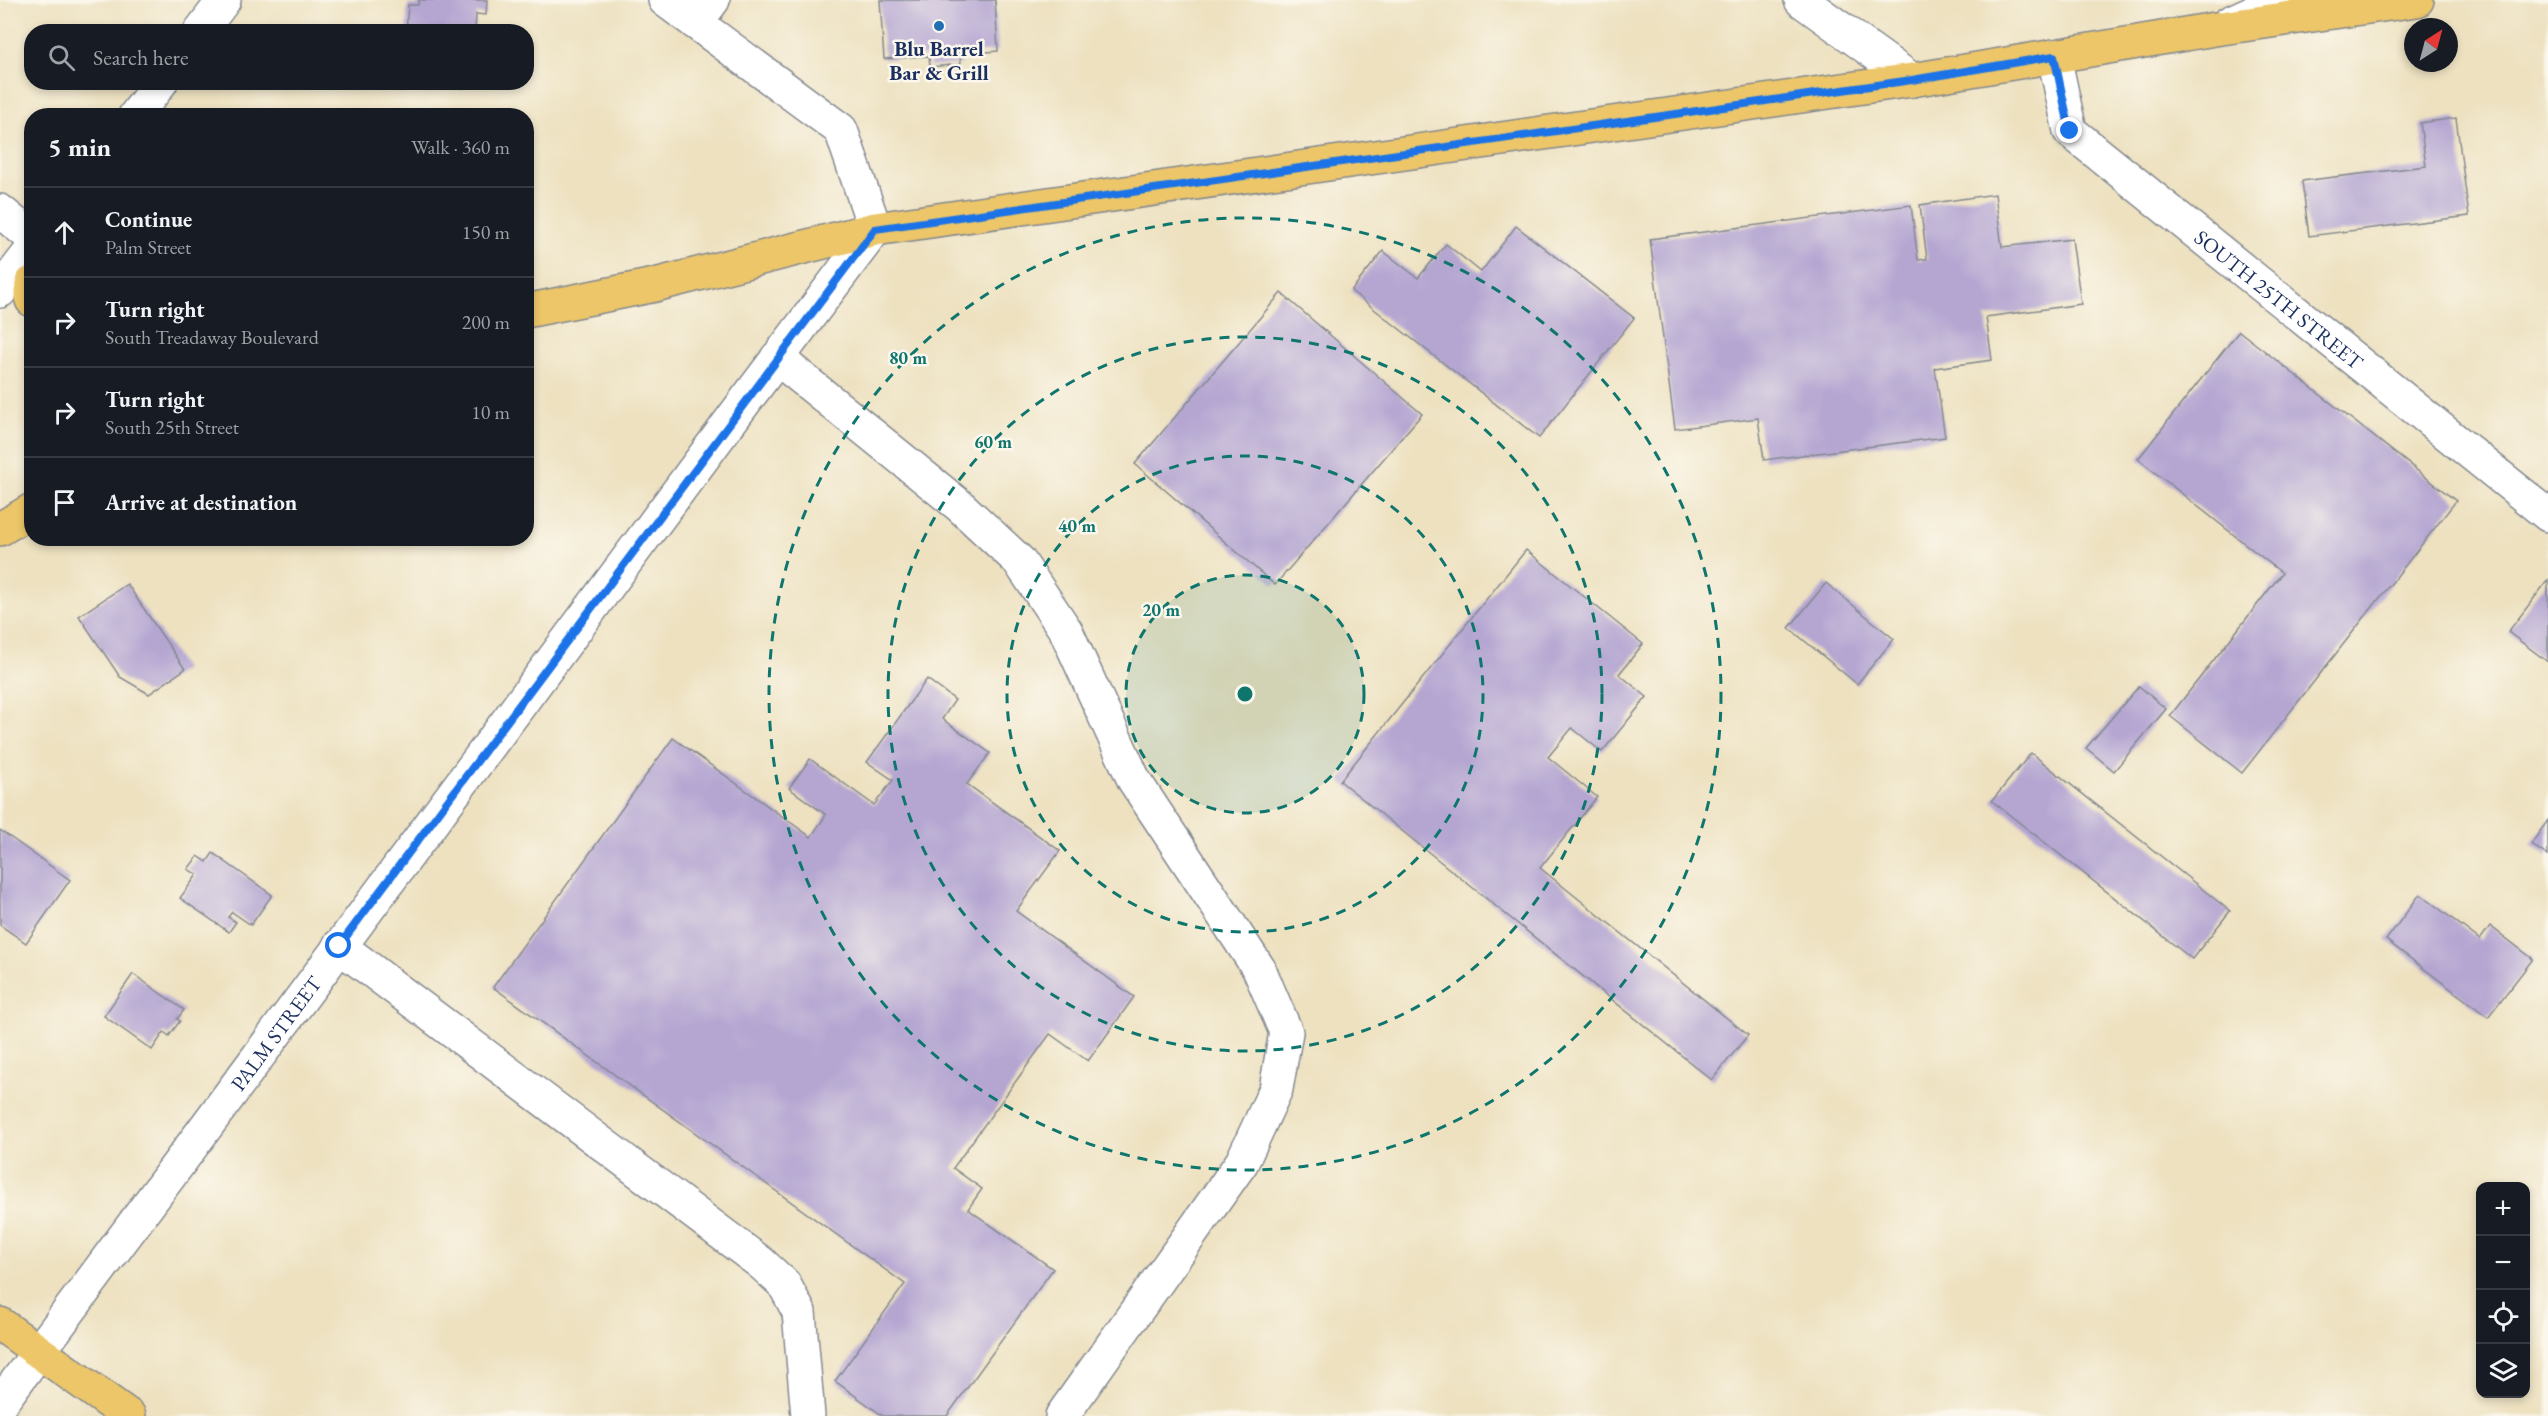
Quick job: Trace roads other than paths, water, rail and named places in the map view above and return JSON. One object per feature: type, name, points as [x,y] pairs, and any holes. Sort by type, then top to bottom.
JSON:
[{"type":"main road","points":[[534,309],[655,285],[875,229],[1912,80],[2215,29],[2417,0]]},
{"type":"main road","points":[[0,529],[24,515]]},
{"type":"main road","points":[[0,1324],[129,1416]]},
{"type":"street","points":[[206,24],[224,0]]},
{"type":"street","points":[[665,0],[704,11],[841,130],[875,229]]},
{"type":"street","points":[[1801,0],[1912,80]]},
{"type":"street","points":[[2215,29],[2279,0]]},
{"type":"street","name":"SOUTH 25TH STREET","points":[[2054,56],[2070,131],[2548,515]]},
{"type":"street","points":[[141,108],[155,90]]},
{"type":"street","points":[[0,211],[24,230]]},
{"type":"street","name":"PALM STREET","points":[[0,1404],[875,229]]},
{"type":"street","points":[[0,291],[24,260]]},
{"type":"street","points":[[777,358],[960,507],[1019,561],[1066,631],[1134,780],[1258,969],[1286,1032],[1276,1089],[1242,1162],[1062,1416]]},
{"type":"street","points":[[339,946],[751,1256],[784,1284],[799,1312],[808,1416]]},
{"type":"place","name":"Blu Barrel Bar & Grill","points":[[939,26]]}]
